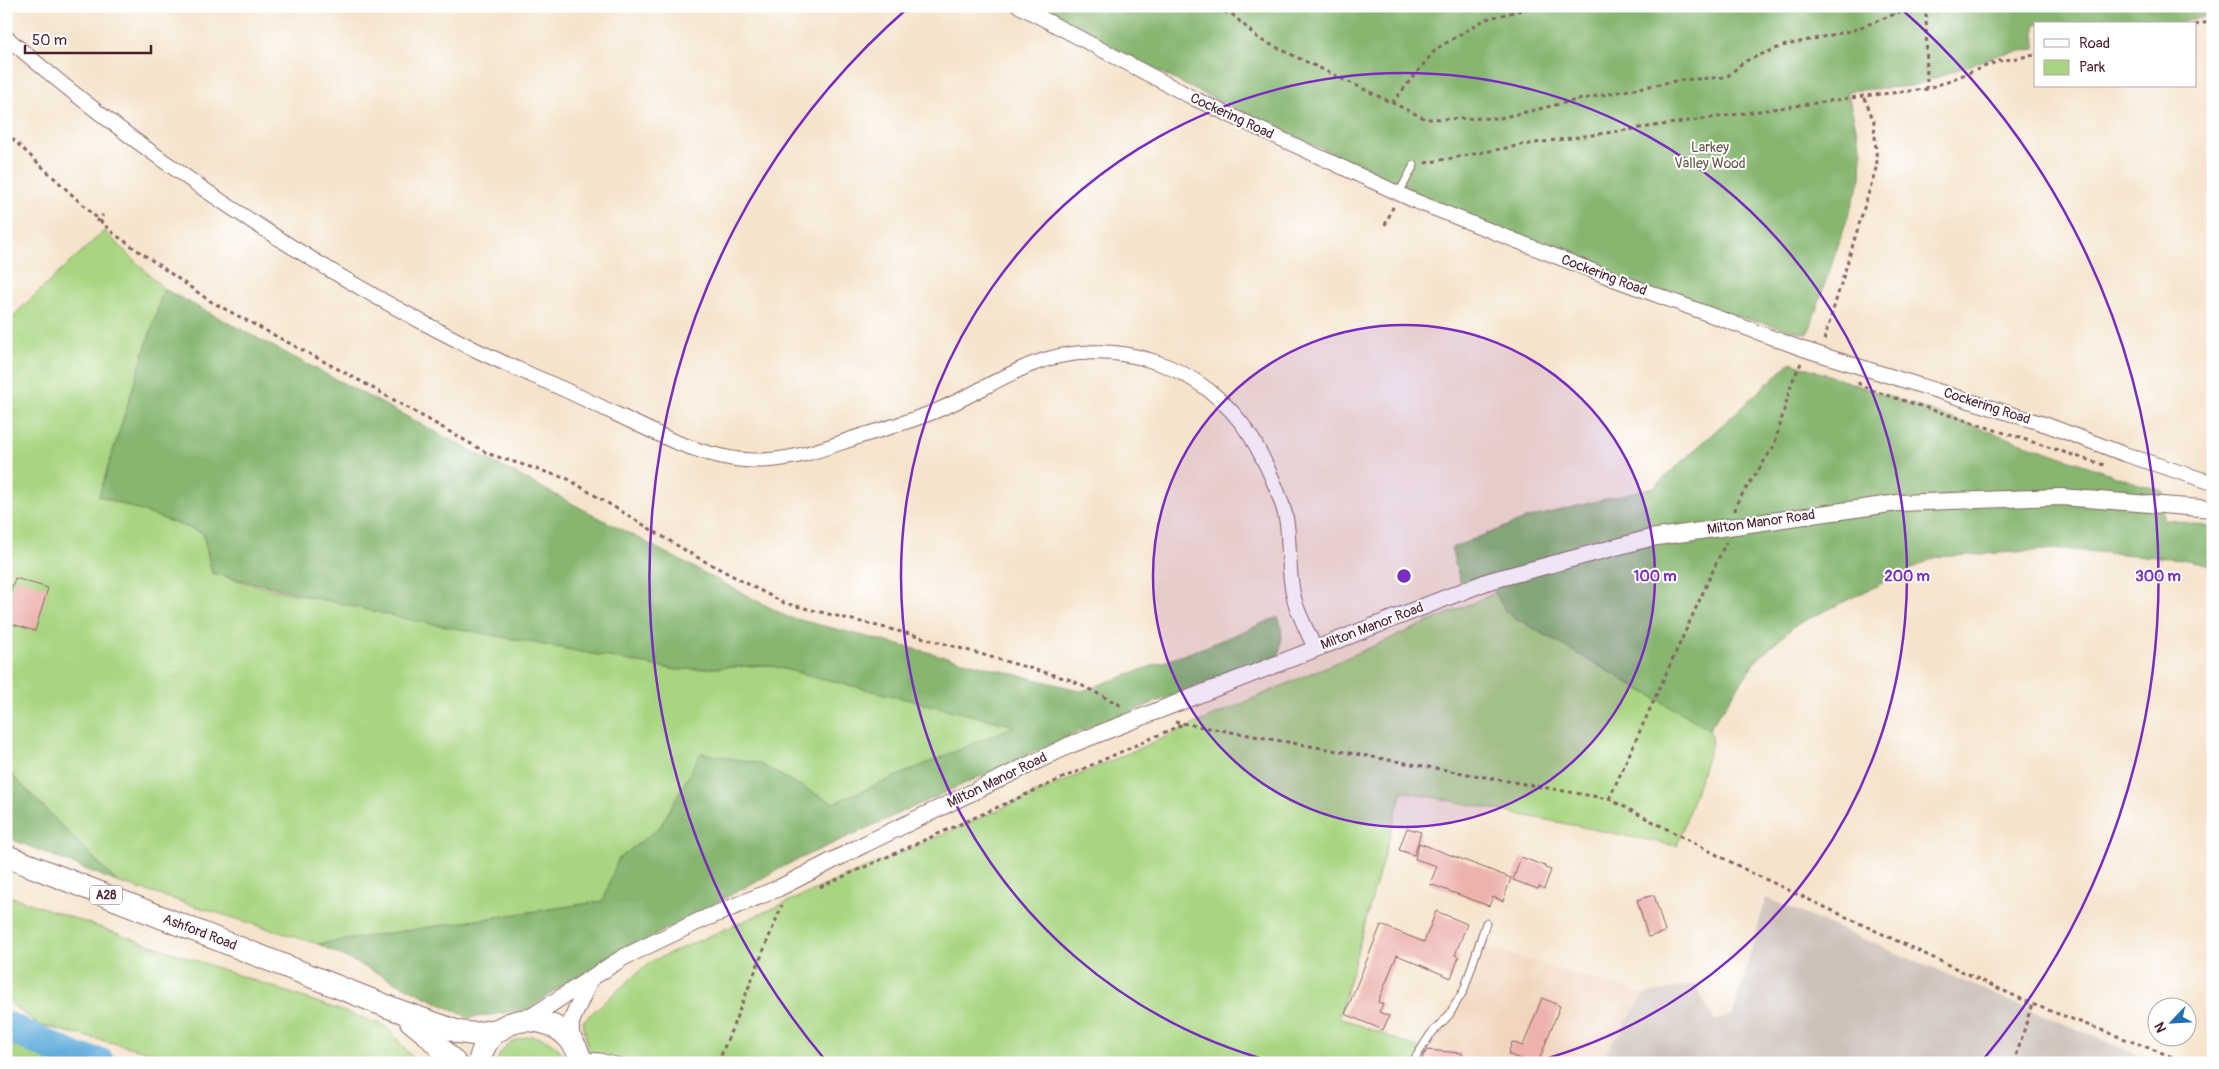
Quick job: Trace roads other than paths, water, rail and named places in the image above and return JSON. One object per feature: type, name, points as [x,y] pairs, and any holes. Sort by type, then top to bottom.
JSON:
[{"type":"highway","name":"Ashford Road","points":[[6,856],[394,1009],[459,1032],[474,1034],[526,1020]]},
{"type":"highway","name":"Ashford Road","points":[[394,1009],[428,1035],[456,1063]]},
{"type":"highway","points":[[526,1020],[542,1021],[558,1028],[577,1053]]},
{"type":"highway","points":[[479,1063],[482,1050],[490,1038],[501,1028]]},
{"type":"street","name":"Cockering Road","points":[[1019,6],[1195,99],[1415,201],[1616,280],[1819,354],[2047,425],[2124,454],[2213,483]]},
{"type":"street","points":[[6,37],[52,77],[161,159],[227,204],[378,297],[470,347],[699,451],[746,460],[768,460],[816,452],[944,408],[1030,365],[1055,358],[1087,353],[1126,354],[1148,358],[1168,366],[1200,382],[1224,402],[1240,421],[1265,464],[1287,522],[1289,561],[1296,605],[1315,649]]},
{"type":"street","name":"Milton Manor Road","points":[[526,1020],[624,958],[699,921],[778,888],[1061,749],[1140,716],[1489,581],[1650,538],[1898,502],[2061,497],[2213,509]]},
{"type":"street","points":[[577,1053],[571,1022],[590,979]]},
{"type":"lane","points":[[1399,193],[1414,165]]},
{"type":"lane","points":[[1412,1063],[1430,1035],[1449,1015],[1464,990],[1486,923]]},
{"type":"lane","points":[[577,1053],[623,1063]]},
{"type":"waterway","points":[[6,1026],[76,1058],[100,1063]]},
{"type":"park label","name":"Larkey Valley Wood","points":[[1710,156]]}]
